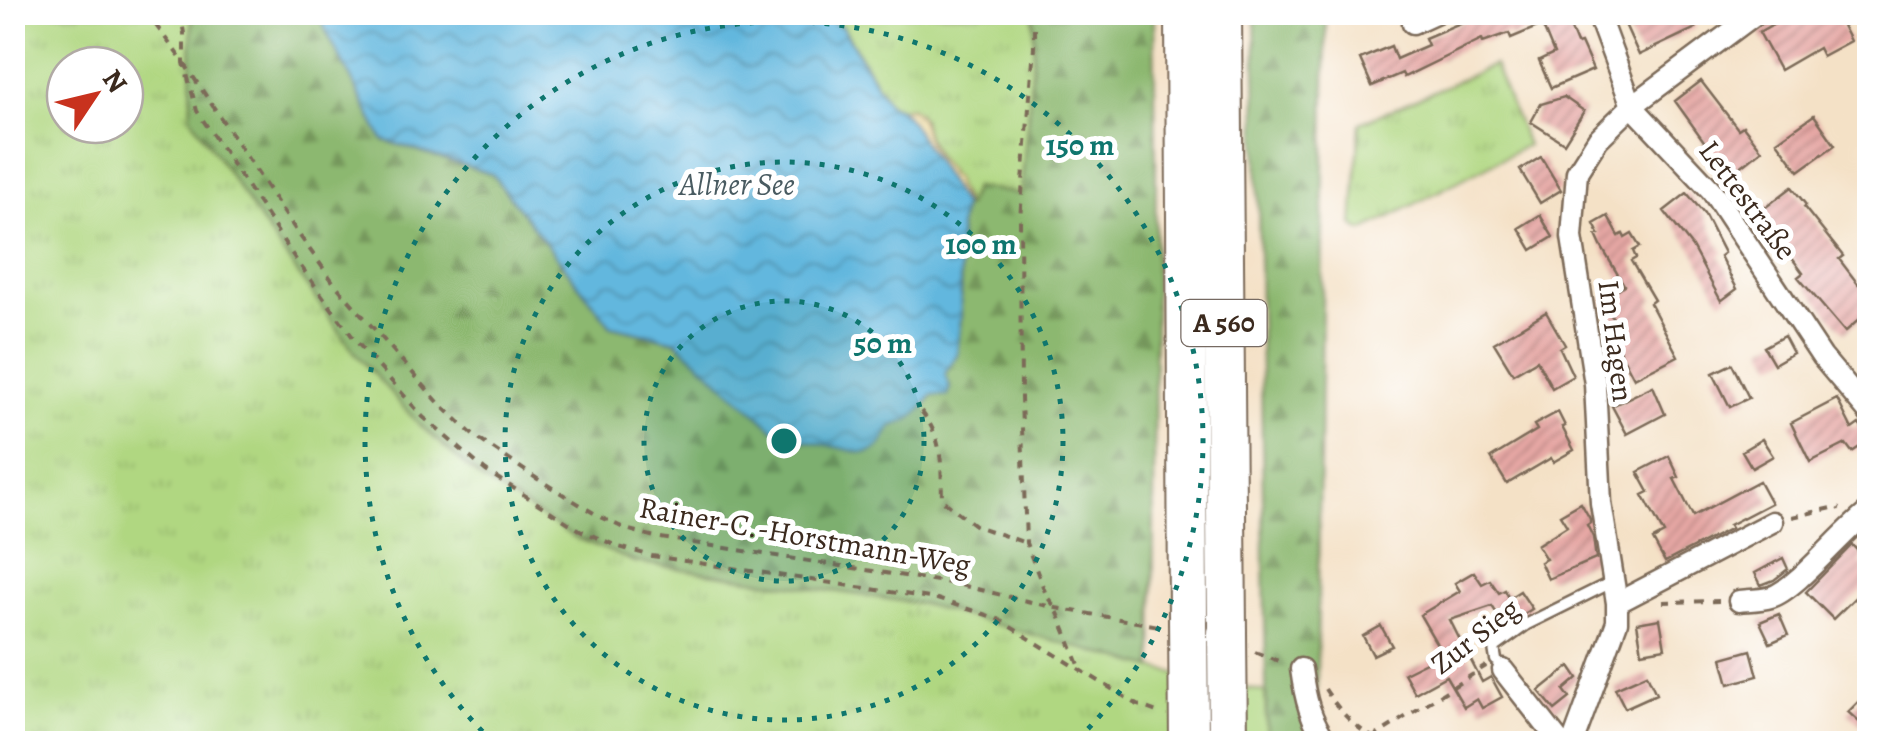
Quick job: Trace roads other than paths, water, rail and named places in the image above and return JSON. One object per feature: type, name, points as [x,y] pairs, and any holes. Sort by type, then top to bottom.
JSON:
[{"type":"highway","name":"A 560","points":[[1177,730],[1188,621],[1185,12]]},
{"type":"highway","name":"A 560","points":[[1222,12],[1240,642],[1236,740]]},
{"type":"street","points":[[1413,23],[1436,12]]},
{"type":"street","name":"Lettestraße","points":[[1596,12],[1632,106],[1712,191],[1822,357],[1870,414]]},
{"type":"street","name":"Im Hagen","points":[[1576,744],[1574,736],[1617,622],[1601,504],[1594,384],[1572,237],[1577,172],[1598,139],[1632,106],[1758,12]]},
{"type":"street","points":[[1738,601],[1771,598],[1787,588],[1862,517]]},
{"type":"street","points":[[1617,603],[1772,522]]},
{"type":"street","points":[[1500,665],[1561,744]]},
{"type":"street","points":[[1301,669],[1305,702],[1328,744]]},
{"type":"lane","name":"Zur Sieg","points":[[1500,665],[1494,648],[1527,624],[1614,582]]},
{"type":"water","name":"Allner See","points":[[317,13],[816,13],[843,28],[888,104],[899,108],[909,119],[963,206],[959,224],[961,316],[957,355],[945,374],[950,387],[948,396],[932,395],[915,415],[892,426],[877,448],[862,453],[779,434],[676,341],[611,326],[492,174],[383,140]]}]
